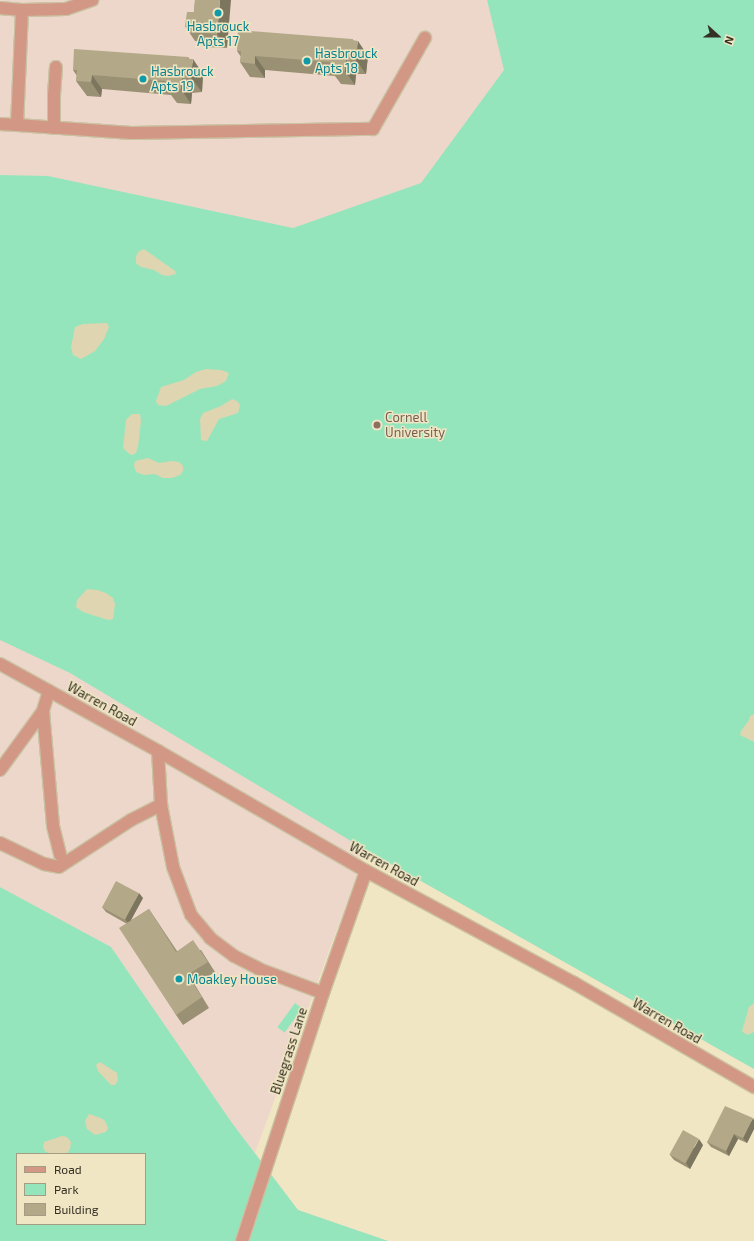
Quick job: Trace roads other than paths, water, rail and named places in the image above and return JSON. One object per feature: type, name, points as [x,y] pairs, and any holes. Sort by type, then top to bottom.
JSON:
[{"type":"street","points":[[0,8],[22,10],[66,9],[92,0]]},
{"type":"street","points":[[17,125],[22,10]]},
{"type":"street","points":[[0,124],[132,133],[373,129],[425,38]]},
{"type":"street","points":[[54,128],[56,67]]},
{"type":"street","name":"Warren Road","points":[[0,664],[158,751],[366,870],[574,983],[754,1087]]},
{"type":"street","points":[[0,770],[43,711],[49,690]]},
{"type":"street","points":[[43,711],[53,826],[60,855]]},
{"type":"street","points":[[158,751],[161,805],[173,867],[192,915],[210,938],[234,956],[260,970],[323,993]]},
{"type":"street","points":[[0,843],[44,864],[59,867],[131,820],[161,805]]},
{"type":"street","name":"Bluegrass Lane","points":[[242,1241],[323,993],[366,870]]},
{"type":"place","name":"Hasbrouck Apts 17","points":[[218,13]]},
{"type":"place","name":"Hasbrouck Apts 18","points":[[307,61]]},
{"type":"place","name":"Hasbrouck Apts 19","points":[[143,79]]},
{"type":"place","name":"Cornell University","points":[[377,425]]},
{"type":"place","name":"Moakley House","points":[[179,979]]}]
